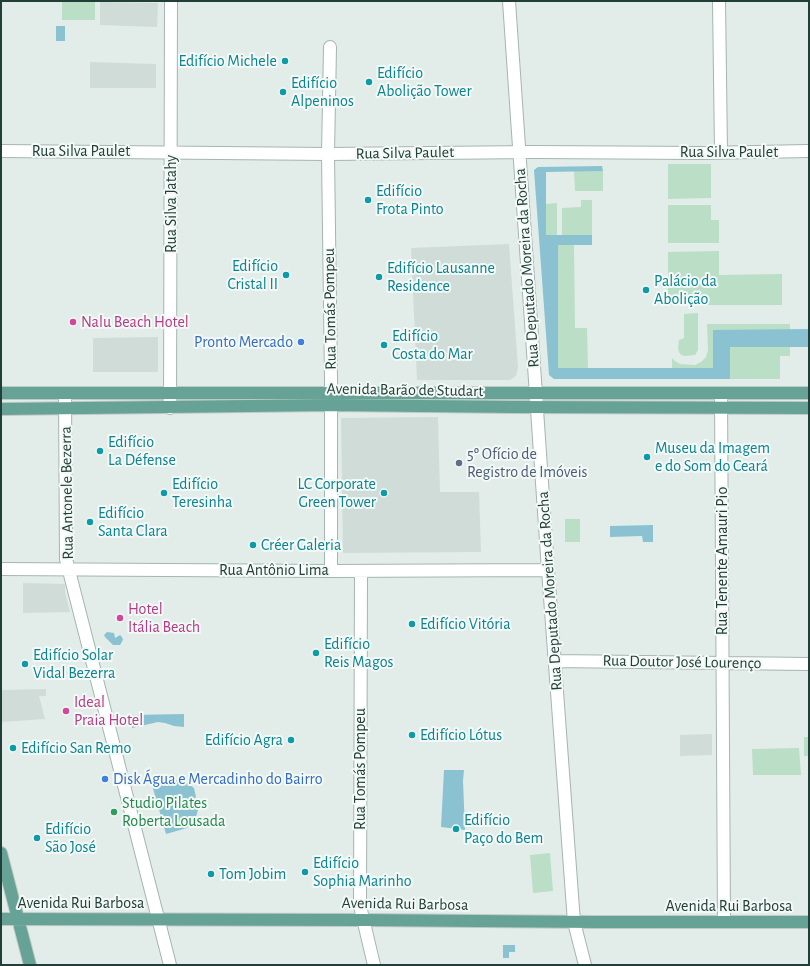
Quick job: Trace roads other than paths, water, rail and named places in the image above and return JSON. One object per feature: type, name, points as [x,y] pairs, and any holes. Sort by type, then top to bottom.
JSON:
[{"type":"main road","name":"Avenida Barão de Studart","points":[[1,393],[536,394],[809,392]]},
{"type":"main road","name":"Avenida Barão de Studart","points":[[1,409],[331,405],[809,408]]},
{"type":"main road","points":[[1,852],[30,965]]},
{"type":"main road","name":"Avenida Rui Barbosa","points":[[1,919],[809,922]]},
{"type":"street","name":"Rua Silva Jatahy","points":[[170,408],[171,1]]},
{"type":"street","name":"Rua Deputado Moreira da Rocha","points":[[509,1],[574,922],[585,965]]},
{"type":"street","points":[[718,1],[722,152]]},
{"type":"street","name":"Rua Tomás Pompeu","points":[[330,47],[328,154],[332,571]]},
{"type":"street","name":"Rua Silva Paulet","points":[[1,151],[328,154],[519,152],[809,152]]},
{"type":"street","name":"Rua Antonele Bezerra","points":[[65,393],[66,555],[170,965]]},
{"type":"street","name":"Rua Tenente Amauri Pio","points":[[721,393],[724,922]]},
{"type":"street","name":"Rua Antônio Lima","points":[[1,569],[332,571],[548,570]]},
{"type":"street","name":"Rua Tomás Pompeu","points":[[361,570],[360,906],[374,965]]},
{"type":"street","name":"Rua Doutor José Lourenço","points":[[556,661],[809,664]]},
{"type":"water","points":[[56,26],[65,26],[65,41],[56,41]]},
{"type":"water","points":[[602,166],[603,171],[546,172],[546,235],[592,235],[592,245],[558,245],[558,368],[713,368],[713,330],[809,329],[809,347],[730,347],[730,379],[554,379],[549,375],[534,170],[538,167]]},
{"type":"water","points":[[653,525],[653,542],[643,542],[642,536],[610,537],[610,526]]},
{"type":"water","points":[[107,632],[114,633],[115,638],[120,635],[122,637],[123,640],[120,645],[113,645],[105,637],[104,635]]},
{"type":"water","points":[[184,714],[184,727],[158,722],[132,728],[132,715]]},
{"type":"water","points":[[444,770],[464,770],[465,830],[441,827]]},
{"type":"water","points":[[172,779],[189,784],[194,788],[196,797],[193,801],[198,804],[198,810],[194,823],[187,828],[166,834],[152,785]]},
{"type":"water","points":[[503,945],[515,945],[515,952],[509,952],[509,958],[503,958]]},
{"type":"place","name":"Edifício Michele","points":[[285,61]]},
{"type":"place","name":"Edifício Abolição Tower","points":[[369,82]]},
{"type":"place","name":"Edifício Alpeninos","points":[[283,92]]},
{"type":"place","name":"Edifício Frota Pinto","points":[[368,200]]},
{"type":"place","name":"Edifício Cristal II","points":[[286,275]]},
{"type":"place","name":"Edifício Lausanne Residence","points":[[379,277]]},
{"type":"place","name":"Palácio da Abolição","points":[[646,290]]},
{"type":"place","name":"Nalu Beach Hotel","points":[[73,322]]},
{"type":"place","name":"Pronto Mercado","points":[[301,342]]},
{"type":"place","name":"Edifício Costa do Mar","points":[[384,345]]},
{"type":"place","name":"Edifício La Défense","points":[[100,451]]},
{"type":"place","name":"Museu da Imagem e do Som do Ceará","points":[[647,457]]},
{"type":"place","name":"5º Ofício de Registro de Imóveis","points":[[459,463]]},
{"type":"place","name":"Edifício Teresinha","points":[[164,493]]},
{"type":"place","name":"LC Corporate Green Tower","points":[[384,493]]},
{"type":"place","name":"Edifício Santa Clara","points":[[90,522]]},
{"type":"place","name":"Créer Galeria","points":[[253,545]]},
{"type":"place","name":"Hotel Itália Beach","points":[[120,618]]},
{"type":"place","name":"Edifício Vitória","points":[[412,624]]},
{"type":"place","name":"Edifício Reis Magos","points":[[316,653]]},
{"type":"place","name":"Edifício Solar Vidal Bezerra","points":[[25,664]]},
{"type":"place","name":"Ideal Praia Hotel","points":[[66,711]]},
{"type":"place","name":"Edifício Lótus","points":[[412,735]]},
{"type":"place","name":"Edifício Agra","points":[[291,740]]},
{"type":"place","name":"Edifício San Remo","points":[[13,748]]},
{"type":"place","name":"Disk Água e Mercadinho do Bairro","points":[[105,779]]},
{"type":"place","name":"Studio Pilates Roberta Lousada","points":[[114,812]]},
{"type":"place","name":"Edifício Paço do Bem","points":[[456,829]]},
{"type":"place","name":"Edifício São José","points":[[37,838]]},
{"type":"place","name":"Edifício Sophia Marinho","points":[[305,872]]},
{"type":"place","name":"Tom Jobim","points":[[211,874]]}]
